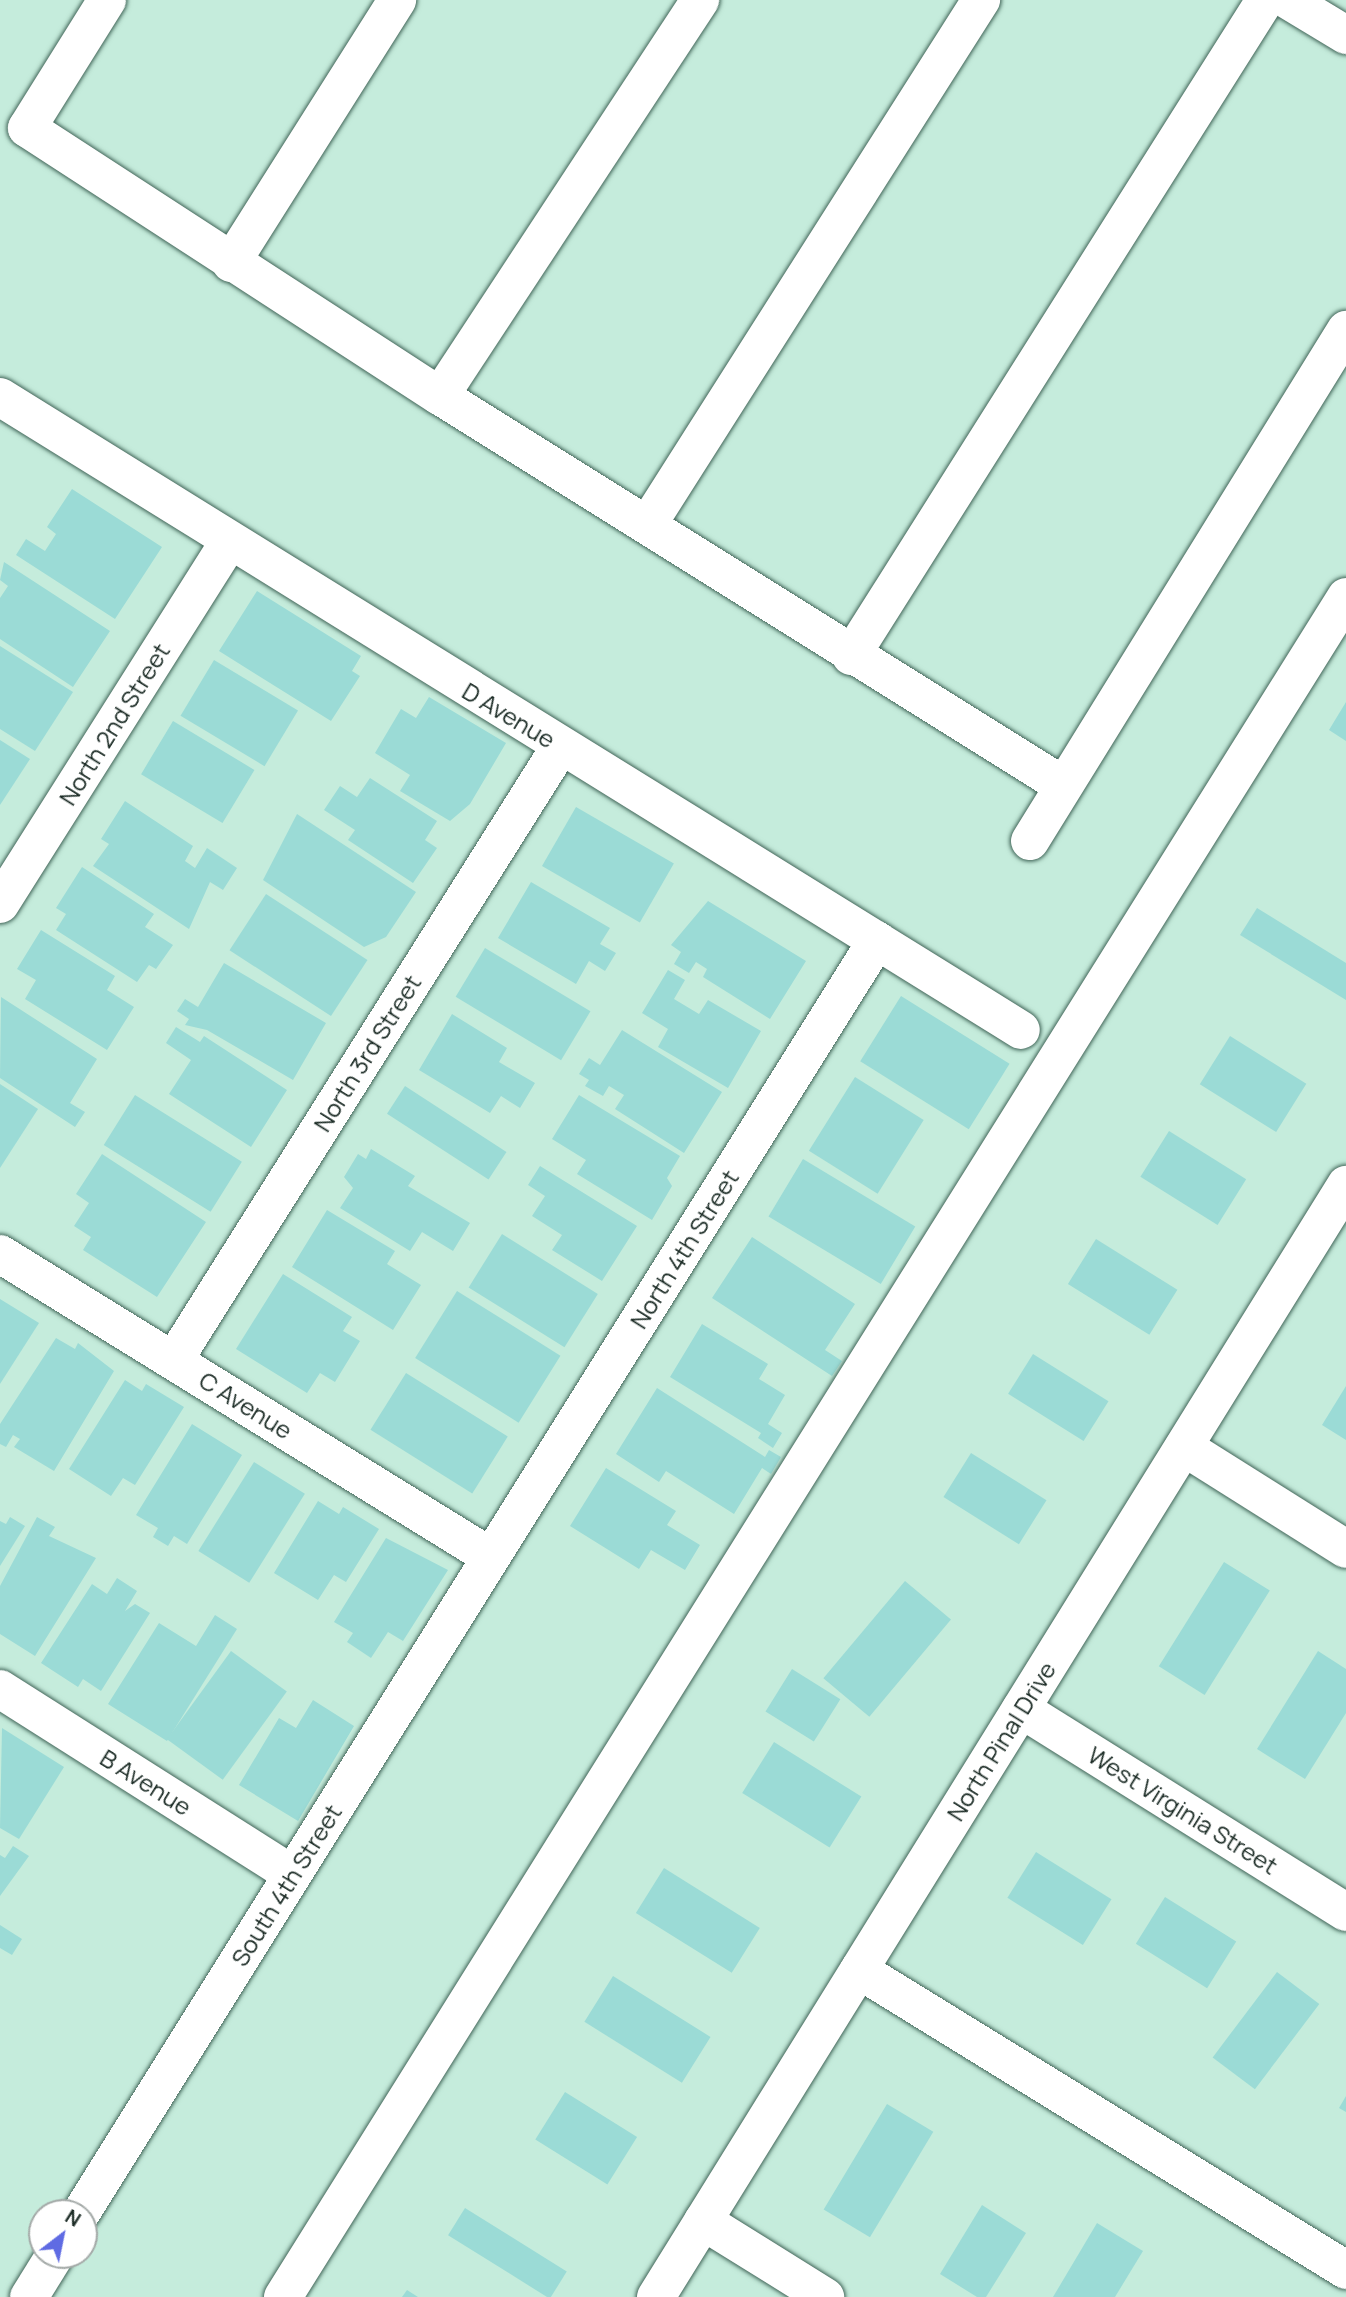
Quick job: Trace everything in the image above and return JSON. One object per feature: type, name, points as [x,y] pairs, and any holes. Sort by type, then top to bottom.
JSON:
[{"type":"street","points":[[107,0],[27,128],[231,263],[440,396],[648,524],[851,656],[1060,784]]},
{"type":"street","points":[[231,263],[397,0]]},
{"type":"street","points":[[440,396],[700,0]]},
{"type":"street","points":[[648,524],[981,0]]},
{"type":"street","points":[[851,656],[1265,0]]},
{"type":"street","points":[[1288,0],[1346,36]]},
{"type":"street","points":[[1030,841],[1060,784],[1346,330]]},
{"type":"street","name":"D Avenue","points":[[0,397],[229,544],[1021,1030]]},
{"type":"street","name":"North 2nd Street","points":[[0,904],[229,544]]},
{"type":"street","points":[[284,2297],[1346,597]]},
{"type":"street","name":"North 3rd Street","points":[[174,1360],[560,747]]},
{"type":"street","name":"North 4th Street","points":[[491,1557],[877,940]]},
{"type":"street","name":"North Pinal Drive","points":[[656,2297],[1344,1191]]},
{"type":"street","name":"C Avenue","points":[[0,1254],[491,1557]]},
{"type":"street","points":[[1184,1447],[1346,1549]]},
{"type":"street","name":"South 4th Street","points":[[90,2199],[491,1557]]},
{"type":"street","name":"B Avenue","points":[[0,1689],[292,1874]]},
{"type":"street","name":"West Virginia Street","points":[[1021,1709],[1346,1912]]},
{"type":"street","points":[[859,1970],[1346,2270]]},
{"type":"street","points":[[703,2221],[825,2297]]},
{"type":"street","points":[[29,2297],[46,2269]]},
{"type":"building","points":[[72,489],[162,547],[115,619],[16,555],[26,539],[45,551],[56,534],[47,527]]},
{"type":"building","points":[[4,562],[110,631],[73,687],[0,639],[0,598],[8,586],[0,580]]},
{"type":"building","points":[[257,591],[361,656],[352,671],[360,676],[331,721],[219,651]]},
{"type":"building","points":[[0,646],[73,692],[35,751],[0,729]]},
{"type":"building","points":[[214,660],[298,710],[265,766],[181,716]]},
{"type":"building","points":[[429,697],[506,743],[470,804],[450,821],[400,791],[410,775],[375,753],[401,709],[416,718]]},
{"type":"building","points":[[1346,702],[1346,741],[1329,730]]},
{"type":"building","points":[[173,721],[254,770],[222,823],[141,774]]},
{"type":"building","points":[[0,740],[30,759],[0,805]]},
{"type":"building","points":[[370,778],[437,821],[425,840],[437,848],[413,883],[348,840],[355,830],[324,810],[340,786],[357,797]]},
{"type":"building","points":[[125,801],[193,846],[185,861],[195,868],[207,848],[237,868],[223,890],[210,882],[189,929],[93,866],[109,844],[101,839]]},
{"type":"building","points":[[576,807],[674,864],[640,922],[542,866]]},
{"type":"building","points":[[297,814],[416,892],[386,937],[364,947],[263,880]]},
{"type":"building","points":[[82,867],[154,914],[145,927],[173,945],[156,969],[149,965],[137,982],[56,930],[66,914],[56,908]]},
{"type":"building","points":[[531,882],[610,928],[600,944],[616,953],[605,971],[589,961],[576,984],[498,938]]},
{"type":"building","points":[[266,894],[367,960],[331,1016],[230,950]]},
{"type":"building","points":[[708,901],[806,961],[770,1019],[703,977],[707,969],[696,962],[689,973],[674,964],[681,952],[671,945]]},
{"type":"building","points":[[1257,908],[1346,963],[1346,1000],[1240,935]]},
{"type":"building","points":[[41,930],[115,976],[107,990],[134,1007],[107,1050],[25,999],[36,980],[17,969]]},
{"type":"building","points":[[485,948],[590,1011],[561,1060],[456,997]]},
{"type":"building","points":[[224,963],[326,1023],[293,1080],[207,1030],[185,1025],[189,1019],[177,1011],[185,999],[198,1007]]},
{"type":"building","points":[[668,970],[685,980],[674,999],[699,1014],[708,1000],[761,1031],[728,1088],[658,1047],[668,1029],[642,1013]]},
{"type":"building","points":[[901,996],[1010,1064],[969,1129],[860,1061]]},
{"type":"building","points":[[1,997],[97,1059],[70,1103],[85,1112],[75,1127],[0,1078]]},
{"type":"building","points":[[452,1014],[507,1048],[499,1062],[535,1083],[520,1108],[501,1096],[490,1113],[419,1070]]},
{"type":"building","points":[[176,1027],[200,1042],[204,1036],[287,1090],[251,1147],[169,1094],[191,1060],[166,1043]]},
{"type":"building","points":[[622,1030],[722,1092],[684,1153],[615,1109],[624,1095],[609,1086],[603,1096],[585,1086],[589,1080],[579,1074],[589,1058],[600,1065]]},
{"type":"building","points":[[1230,1036],[1306,1084],[1276,1132],[1200,1084]]},
{"type":"building","points":[[855,1077],[924,1120],[878,1194],[809,1151]]},
{"type":"building","points":[[0,1084],[38,1109],[0,1168]]},
{"type":"building","points":[[405,1086],[506,1152],[489,1180],[387,1114]]},
{"type":"building","points":[[135,1095],[242,1162],[211,1212],[104,1145]]},
{"type":"building","points":[[579,1095],[680,1156],[667,1178],[672,1186],[652,1220],[577,1174],[586,1160],[552,1139]]},
{"type":"building","points":[[1169,1131],[1246,1179],[1218,1225],[1140,1177]]},
{"type":"building","points":[[371,1149],[415,1176],[408,1186],[470,1223],[453,1251],[422,1232],[410,1251],[340,1208],[353,1188],[344,1177],[358,1154],[366,1159]]},
{"type":"building","points":[[102,1154],[206,1222],[157,1297],[83,1250],[91,1237],[74,1226],[89,1203],[76,1194]]},
{"type":"building","points":[[803,1159],[915,1226],[881,1284],[768,1216]]},
{"type":"building","points":[[540,1166],[637,1226],[602,1281],[552,1250],[562,1235],[532,1216],[545,1196],[528,1185]]},
{"type":"building","points":[[327,1210],[395,1251],[387,1264],[421,1285],[393,1330],[292,1267]]},
{"type":"building","points":[[502,1234],[598,1294],[564,1347],[469,1287]]},
{"type":"building","points":[[752,1237],[855,1304],[825,1350],[842,1361],[832,1376],[712,1298]]},
{"type":"building","points":[[1096,1239],[1177,1290],[1149,1335],[1068,1284]]},
{"type":"building","points":[[283,1274],[352,1317],[343,1331],[360,1341],[335,1382],[320,1373],[307,1393],[236,1349]]},
{"type":"building","points":[[457,1291],[560,1356],[519,1423],[415,1358]]},
{"type":"building","points":[[0,1299],[39,1323],[0,1384]]},
{"type":"building","points":[[702,1324],[768,1364],[759,1379],[785,1395],[768,1424],[782,1433],[773,1448],[758,1438],[761,1433],[670,1377]]},
{"type":"building","points":[[56,1338],[75,1349],[78,1343],[114,1371],[54,1471],[14,1447],[20,1439],[13,1435],[6,1447],[0,1444],[0,1424]]},
{"type":"building","points":[[1033,1354],[1108,1401],[1084,1441],[1008,1394]]},
{"type":"building","points":[[406,1373],[508,1437],[472,1493],[370,1430]]},
{"type":"building","points":[[125,1380],[142,1391],[146,1384],[184,1407],[135,1485],[123,1478],[111,1496],[69,1469]]},
{"type":"building","points":[[1346,1386],[1346,1440],[1322,1425]]},
{"type":"building","points":[[657,1388],[765,1457],[769,1450],[781,1457],[771,1474],[762,1468],[734,1514],[666,1471],[659,1482],[616,1454]]},
{"type":"building","points":[[192,1424],[242,1455],[187,1544],[174,1536],[168,1546],[153,1537],[158,1528],[136,1515]]},
{"type":"building","points":[[971,1453],[1046,1500],[1019,1544],[943,1497]]},
{"type":"building","points":[[254,1462],[305,1494],[249,1583],[198,1551]]},
{"type":"building","points":[[606,1468],[676,1511],[667,1525],[700,1545],[685,1570],[651,1550],[639,1569],[570,1526]]},
{"type":"building","points":[[318,1501],[339,1514],[343,1507],[379,1529],[346,1582],[334,1575],[318,1600],[274,1573]]},
{"type":"building","points":[[10,1517],[25,1526],[0,1566],[0,1521],[6,1524]]},
{"type":"building","points":[[37,1517],[55,1527],[49,1536],[96,1558],[35,1656],[0,1634],[0,1586]]},
{"type":"building","points":[[386,1538],[448,1570],[403,1641],[388,1632],[371,1658],[347,1642],[353,1633],[334,1622]]},
{"type":"building","points":[[1224,1562],[1270,1591],[1205,1695],[1159,1666]]},
{"type":"building","points":[[117,1578],[137,1591],[125,1611],[135,1604],[150,1613],[101,1691],[83,1679],[78,1687],[41,1663],[92,1584],[107,1594]]},
{"type":"building","points":[[905,1581],[951,1620],[869,1717],[823,1678]]},
{"type":"building","points":[[215,1615],[237,1629],[167,1741],[108,1704],[159,1623],[196,1646]]},
{"type":"building","points":[[231,1651],[287,1692],[223,1780],[167,1739]]},
{"type":"building","points":[[1318,1651],[1346,1669],[1346,1713],[1305,1779],[1257,1749]]},
{"type":"building","points":[[792,1669],[840,1699],[814,1742],[766,1711]]},
{"type":"building","points":[[313,1700],[354,1726],[298,1821],[239,1785],[279,1718],[296,1728]]},
{"type":"building","points":[[2,1728],[64,1767],[19,1839],[0,1828]]},
{"type":"building","points":[[774,1742],[861,1797],[830,1847],[742,1793]]},
{"type":"building","points":[[13,1846],[29,1856],[0,1896],[0,1855],[5,1858]]},
{"type":"building","points":[[1036,1852],[1111,1899],[1083,1945],[1007,1898]]},
{"type":"building","points":[[664,1868],[760,1928],[732,1973],[636,1913]]},
{"type":"building","points":[[1165,1897],[1236,1942],[1207,1988],[1136,1944]]},
{"type":"building","points":[[0,1925],[22,1939],[12,1955],[0,1948]]},
{"type":"building","points":[[1277,1972],[1319,2004],[1255,2089],[1213,2057]]},
{"type":"building","points":[[613,1976],[711,2037],[682,2083],[584,2022]]},
{"type":"building","points":[[565,2092],[637,2137],[607,2185],[535,2139]]},
{"type":"building","points":[[1346,2096],[1346,2112],[1339,2108]]},
{"type":"building","points":[[887,2104],[933,2132],[870,2237],[824,2209]]},
{"type":"building","points":[[982,2205],[1026,2233],[986,2297],[977,2297],[940,2274]]},
{"type":"building","points":[[465,2208],[567,2272],[551,2297],[547,2297],[448,2235]]},
{"type":"building","points":[[1097,2223],[1143,2251],[1115,2297],[1053,2297]]},
{"type":"building","points":[[407,2290],[418,2297],[402,2297]]}]
